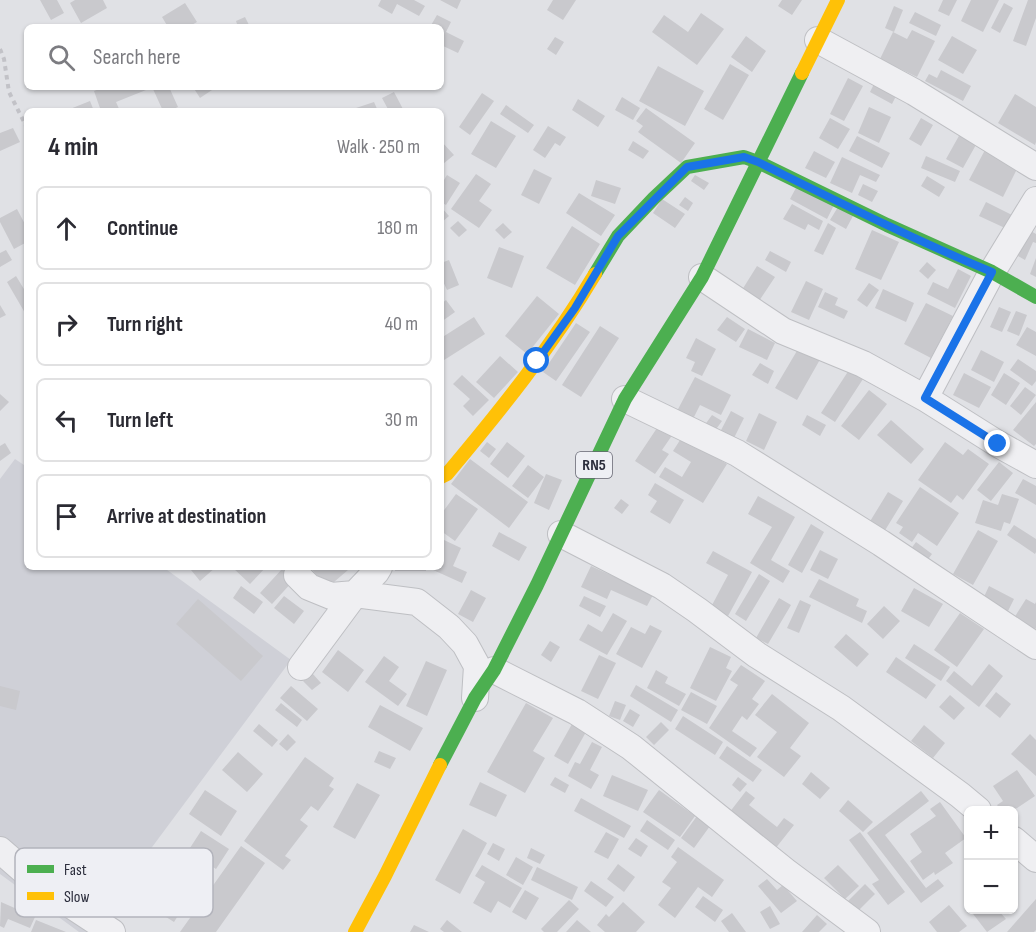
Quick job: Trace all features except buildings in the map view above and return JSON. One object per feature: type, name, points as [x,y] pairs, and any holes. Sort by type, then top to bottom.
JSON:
[{"type":"main road","name":"RN5","points":[[355,932],[386,876],[475,698],[494,670],[625,399],[702,277],[838,0]]},
{"type":"main road","points":[[444,476],[479,436],[537,361],[575,308],[618,236],[687,167],[744,157],[758,162],[908,235],[992,272],[1036,297]]},
{"type":"street","points":[[818,40],[914,92],[1036,167]]},
{"type":"street","points":[[925,398],[992,272],[1036,200]]},
{"type":"street","points":[[702,277],[783,331],[863,364],[925,398],[1036,465]]},
{"type":"street","points":[[625,399],[737,453],[881,543],[1036,646]]},
{"type":"street","points":[[561,534],[662,586],[757,655],[841,708],[973,806]]},
{"type":"street","points":[[301,667],[355,594],[377,570]]},
{"type":"street","points":[[297,575],[309,587],[331,596],[355,594],[417,602],[449,627],[465,644],[477,666],[475,698]]},
{"type":"street","points":[[494,670],[577,712],[631,747],[785,871],[867,932]]},
{"type":"street","points":[[1018,843],[1036,859]]},
{"type":"street","points":[[0,850],[15,863]]},
{"type":"street","points":[[89,917],[112,932]]},
{"type":"path","points":[[0,49],[4,59],[9,92],[24,122]]},
{"type":"shaded area","points":[[15,459],[24,465],[24,570],[167,570],[291,660],[151,848],[15,848],[15,885],[0,874],[0,479]]},
{"type":"shaded area","points":[[59,917],[100,917],[89,932],[79,932]]},
{"type":"traffic: fast","points":[[440,765],[475,698],[494,670],[537,585],[625,399],[702,277],[802,73]]},
{"type":"traffic: fast","points":[[595,274],[618,236],[687,167],[744,157],[992,272],[1036,297]]},
{"type":"traffic: slow","points":[[802,73],[838,0]]},
{"type":"traffic: slow","points":[[444,476],[525,377],[562,326],[595,274]]},
{"type":"traffic: slow","points":[[355,932],[440,765]]},
{"type":"route","points":[[537,361],[575,308],[618,236],[654,198],[687,167],[744,157],[992,272],[925,398],[998,444]]}]
